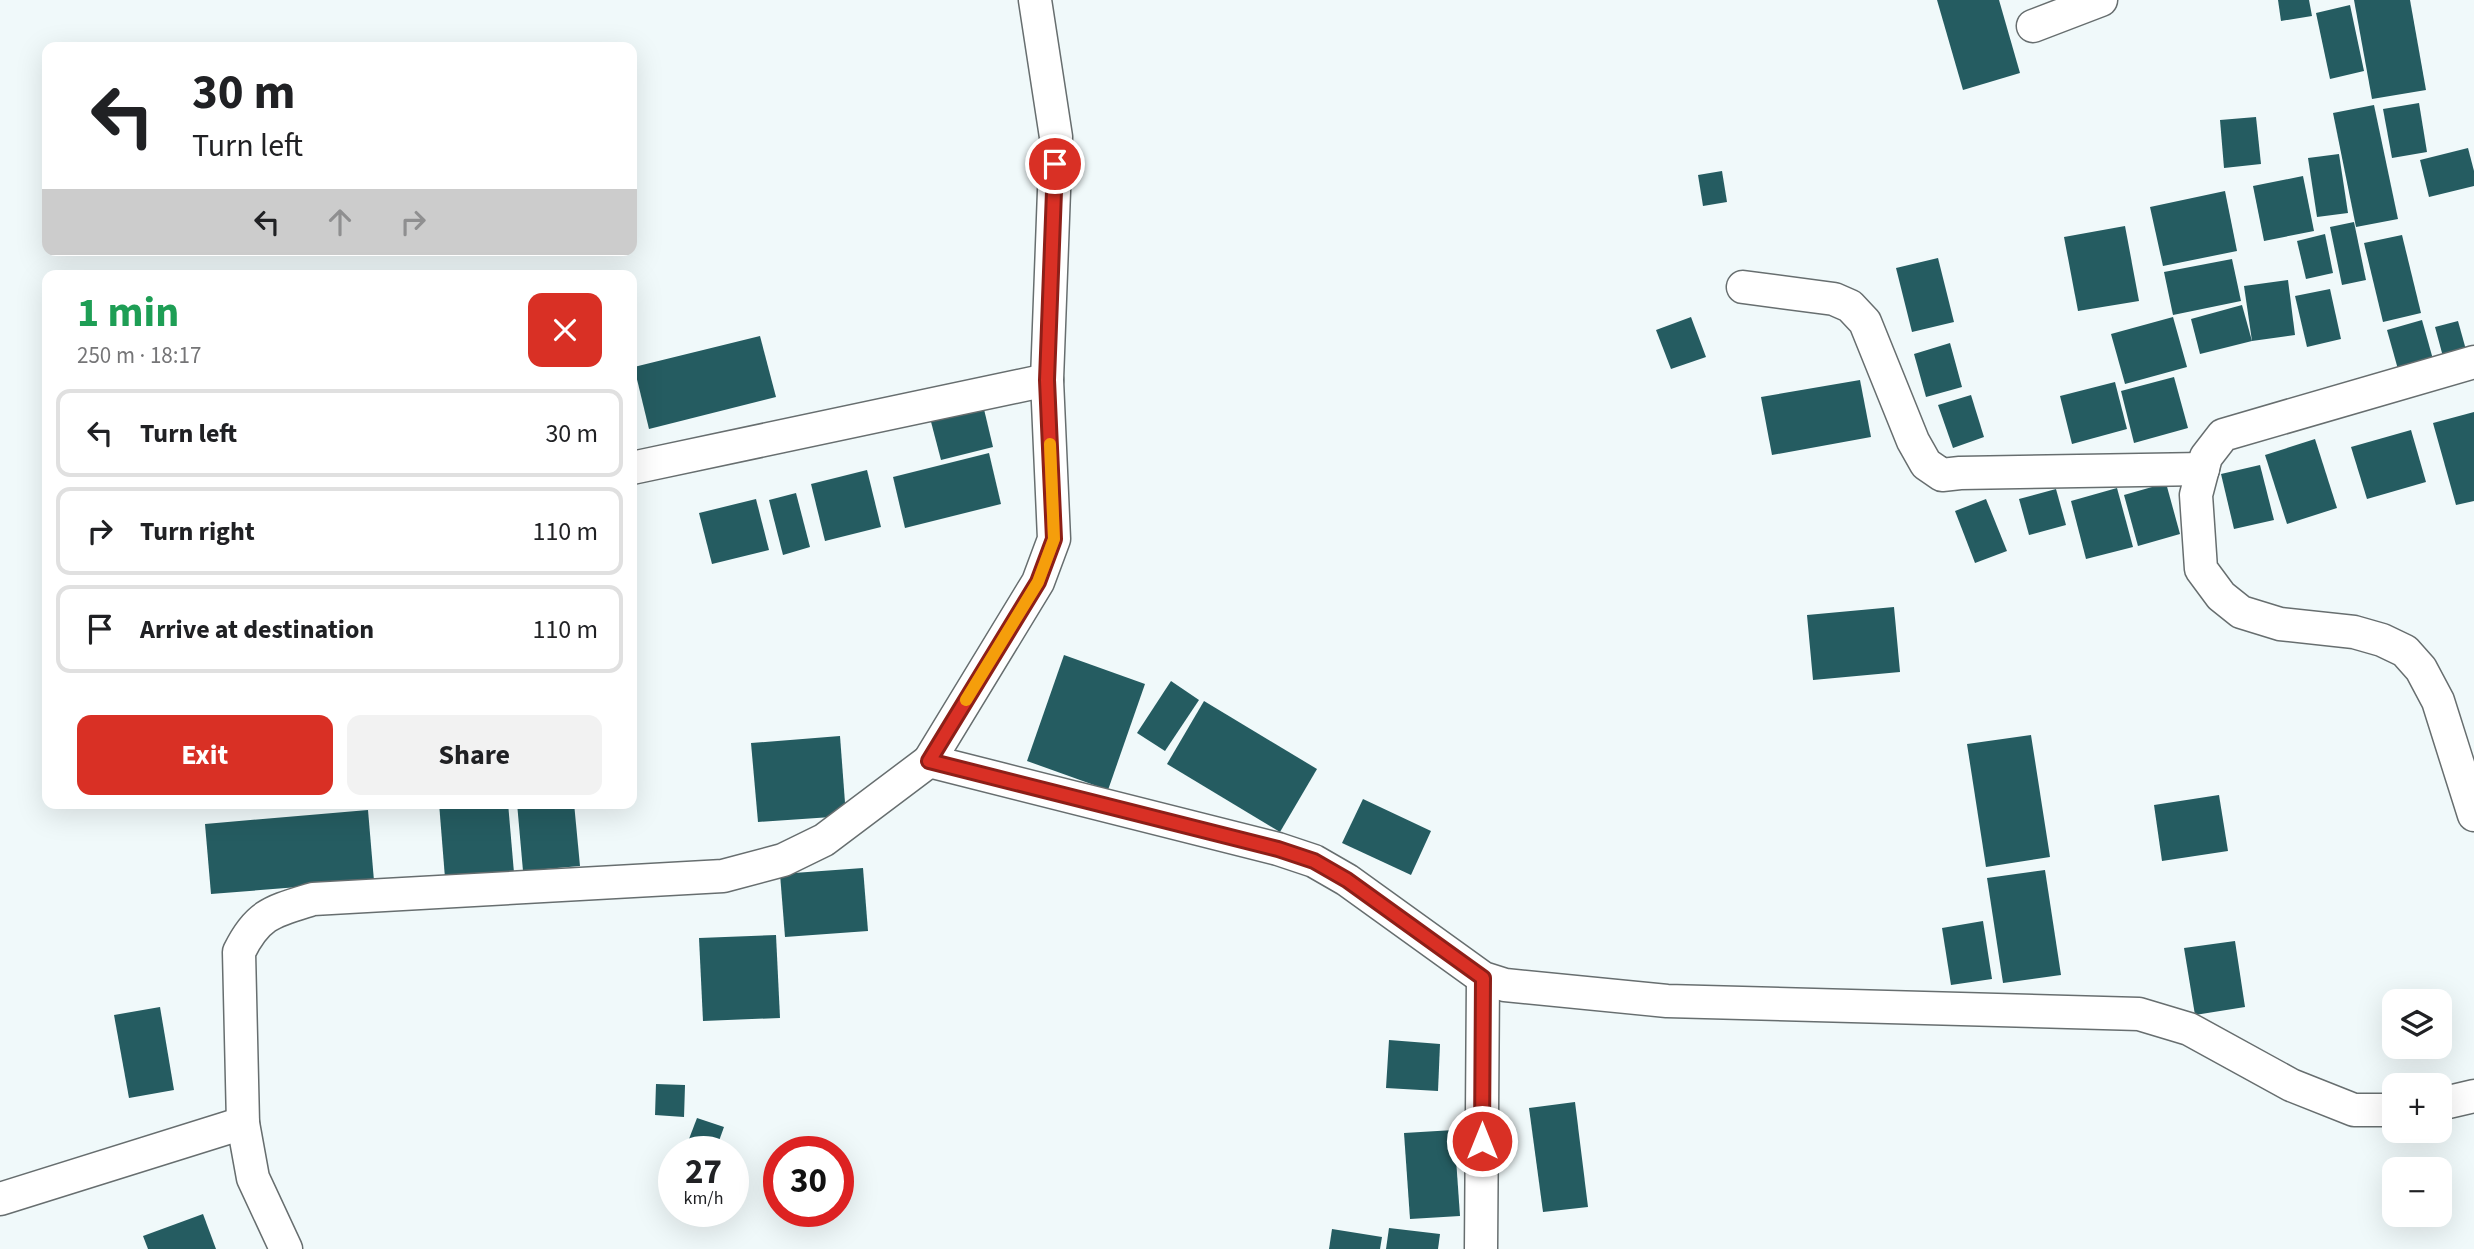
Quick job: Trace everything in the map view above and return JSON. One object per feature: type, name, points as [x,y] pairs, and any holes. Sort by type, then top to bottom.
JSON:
[{"type":"street","points":[[286,1249],[253,1178],[243,1123],[239,952],[250,930],[274,911],[313,899],[723,876],[783,860],[824,840],[929,761],[1038,582],[1054,539],[1047,380],[1056,137],[1035,0]]},
{"type":"street","points":[[2033,26],[2101,0]]},
{"type":"street","points":[[1743,287],[1835,299],[1850,306],[1865,322],[1913,441],[1926,464],[1942,475],[2203,469]]},
{"type":"street","points":[[2474,362],[2223,435],[2206,457],[2196,495],[2201,569],[2221,596],[2241,612],[2280,624],[2354,632],[2382,640],[2405,651],[2421,668],[2438,701],[2474,815]]},
{"type":"street","points":[[637,467],[1047,380]]},
{"type":"street","points":[[929,761],[1278,849],[1314,861],[1347,880],[1483,978],[1505,985],[1667,1002],[2140,1014],[2189,1029],[2291,1085],[2354,1110],[2382,1110]]},
{"type":"street","points":[[1481,1249],[1483,978]]},
{"type":"street","points":[[2452,1101],[2474,1096]]},
{"type":"street","points":[[0,1199],[243,1123]]},
{"type":"building","points":[[1937,0],[1999,0],[2020,73],[1963,90]]},
{"type":"building","points":[[2278,0],[2309,0],[2312,16],[2281,21]]},
{"type":"building","points":[[2354,0],[2410,0],[2426,90],[2372,99]]},
{"type":"building","points":[[2350,5],[2364,71],[2330,79],[2316,13]]},
{"type":"building","points":[[2419,103],[2427,152],[2392,158],[2383,109]]},
{"type":"building","points":[[2374,105],[2398,219],[2356,227],[2333,113]]},
{"type":"building","points":[[2256,117],[2261,164],[2224,168],[2220,120]]},
{"type":"building","points":[[2468,148],[2474,171],[2474,186],[2429,197],[2420,160]]},
{"type":"building","points":[[2339,154],[2348,213],[2317,217],[2308,158]]},
{"type":"building","points":[[1722,171],[1727,202],[1703,206],[1698,175]]},
{"type":"building","points":[[2303,176],[2314,231],[2264,241],[2253,186]]},
{"type":"building","points":[[2225,191],[2237,251],[2163,266],[2150,207]]},
{"type":"building","points":[[2354,222],[2366,280],[2342,285],[2330,227]]},
{"type":"building","points":[[2125,226],[2139,301],[2078,311],[2064,237]]},
{"type":"building","points":[[2325,234],[2333,273],[2306,279],[2297,241]]},
{"type":"building","points":[[2402,235],[2421,313],[2383,322],[2364,243]]},
{"type":"building","points":[[1938,258],[1954,322],[1912,332],[1896,268]]},
{"type":"building","points":[[2232,259],[2241,301],[2173,315],[2164,272]]},
{"type":"building","points":[[2288,280],[2295,335],[2252,341],[2244,286]]},
{"type":"building","points":[[2330,289],[2341,339],[2307,347],[2295,296]]},
{"type":"building","points":[[2242,305],[2252,341],[2200,354],[2191,319]]},
{"type":"building","points":[[1691,317],[1706,357],[1671,369],[1656,330]]},
{"type":"building","points":[[2173,317],[2187,367],[2125,384],[2111,334]]},
{"type":"building","points":[[2422,320],[2436,370],[2401,380],[2387,330]]},
{"type":"building","points":[[2458,321],[2468,357],[2445,364],[2435,327]]},
{"type":"building","points":[[760,336],[776,397],[649,429],[637,379],[637,366]]},
{"type":"building","points":[[1950,343],[1962,387],[1926,397],[1914,354]]},
{"type":"building","points":[[2174,377],[2188,428],[2134,443],[2121,391]]},
{"type":"building","points":[[1860,380],[1871,437],[1772,455],[1761,397]]},
{"type":"building","points":[[2115,382],[2127,429],[2072,444],[2060,396]]},
{"type":"building","points":[[1971,395],[1984,437],[1953,448],[1938,405]]},
{"type":"building","points":[[983,405],[993,447],[941,460],[930,418]]},
{"type":"building","points":[[2474,412],[2474,501],[2456,505],[2433,423]]},
{"type":"building","points":[[2411,430],[2426,482],[2367,499],[2351,447]]},
{"type":"building","points":[[2315,439],[2337,508],[2287,524],[2265,455]]},
{"type":"building","points":[[989,453],[1001,504],[905,528],[893,477]]},
{"type":"building","points":[[2260,465],[2274,520],[2234,529],[2221,474]]},
{"type":"building","points":[[867,470],[881,527],[825,541],[811,484]]},
{"type":"building","points":[[2166,483],[2180,534],[2138,546],[2124,495]]},
{"type":"building","points":[[2117,488],[2133,547],[2086,559],[2071,501]]},
{"type":"building","points":[[2056,489],[2066,525],[2029,535],[2019,499]]},
{"type":"building","points":[[796,493],[810,547],[783,555],[769,500]]},
{"type":"building","points":[[756,499],[769,550],[712,564],[699,513]]},
{"type":"building","points":[[1986,499],[2007,551],[1975,563],[1955,511]]},
{"type":"building","points":[[1894,607],[1900,672],[1813,680],[1807,615]]},
{"type":"building","points":[[1064,655],[1145,684],[1108,790],[1027,761]]},
{"type":"building","points":[[1171,681],[1199,700],[1165,751],[1137,733]]},
{"type":"building","points":[[1204,701],[1317,769],[1280,832],[1167,764]]},
{"type":"building","points":[[2031,735],[2050,857],[1986,867],[1967,744]]},
{"type":"building","points":[[840,736],[846,816],[758,822],[751,743]]},
{"type":"building","points":[[2219,795],[2228,851],[2162,861],[2154,805]]},
{"type":"building","points":[[1363,799],[1431,831],[1411,875],[1342,843]]},
{"type":"building","points":[[439,809],[509,809],[514,873],[445,878]]},
{"type":"building","points":[[518,809],[575,809],[580,866],[523,871]]},
{"type":"building","points":[[368,810],[374,881],[211,894],[205,824]]},
{"type":"building","points":[[863,868],[868,931],[785,937],[780,874]]},
{"type":"building","points":[[2045,870],[2061,975],[2003,983],[1987,878]]},
{"type":"building","points":[[1983,921],[1992,979],[1951,985],[1942,928]]},
{"type":"building","points":[[776,935],[780,1018],[703,1021],[699,938]]},
{"type":"building","points":[[2235,941],[2245,1007],[2195,1015],[2184,948]]},
{"type":"building","points":[[160,1007],[174,1090],[129,1098],[114,1015]]},
{"type":"building","points":[[1389,1040],[1440,1044],[1438,1091],[1386,1088]]},
{"type":"building","points":[[656,1084],[685,1085],[684,1117],[655,1115]]},
{"type":"building","points":[[1575,1102],[1588,1207],[1543,1212],[1529,1108]]},
{"type":"building","points":[[697,1118],[724,1127],[721,1136],[690,1136]]},
{"type":"building","points":[[1454,1130],[1460,1216],[1410,1219],[1404,1133]]},
{"type":"building","points":[[203,1214],[216,1249],[148,1249],[143,1236]]},
{"type":"building","points":[[1389,1228],[1440,1234],[1438,1249],[1386,1249]]},
{"type":"building","points":[[1332,1229],[1382,1237],[1380,1249],[1329,1249]]},
{"type":"slow traffic","points":[[966,700],[1038,582],[1054,539],[1050,444]]},
{"type":"route","points":[[1055,164],[1047,380],[1054,539],[1038,582],[929,761],[1278,849],[1314,861],[1347,880],[1483,978],[1482,1141]]}]
